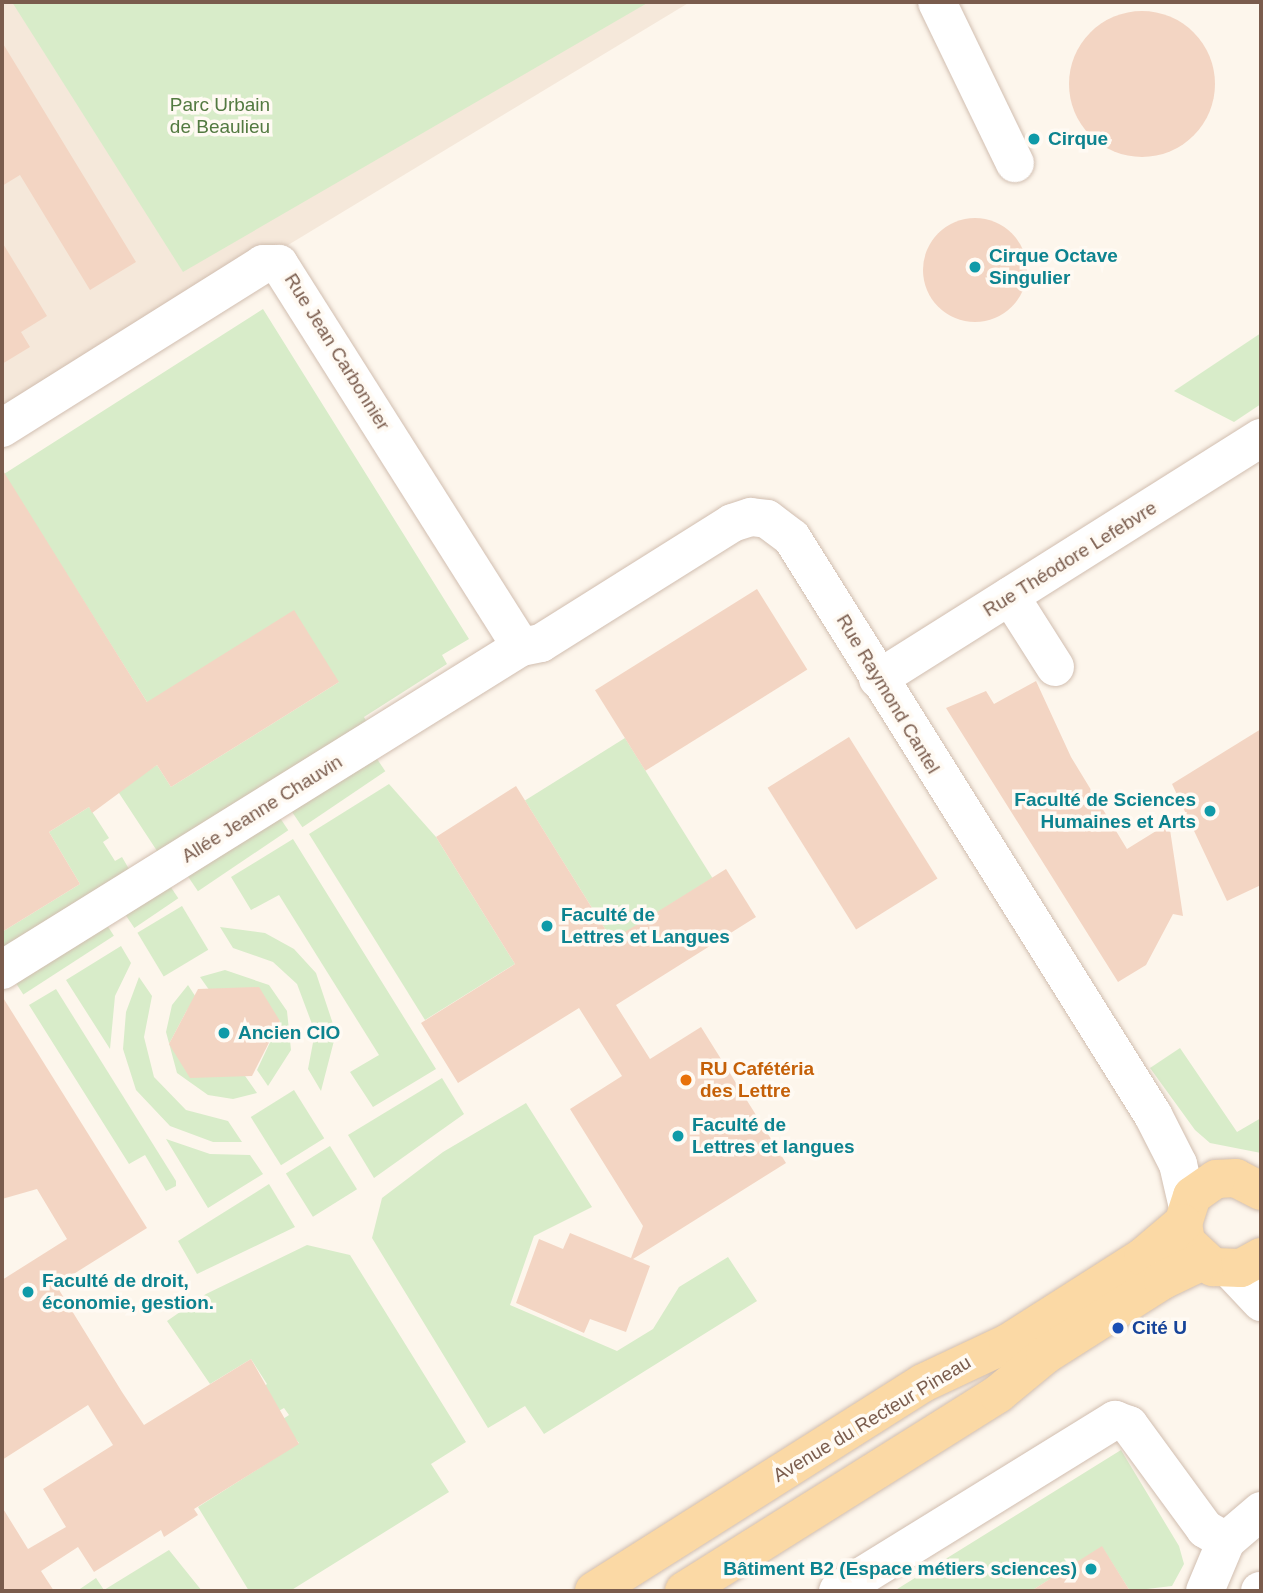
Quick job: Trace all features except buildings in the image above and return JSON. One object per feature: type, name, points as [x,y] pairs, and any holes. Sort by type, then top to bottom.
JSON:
[{"type":"main road","name":"Avenue du Recteur Pineau","points":[[594,1591],[923,1383],[1008,1343],[1143,1257],[1185,1213],[1200,1187],[1246,1180]]},
{"type":"main road","points":[[1185,1213],[1186,1242],[1232,1263]]},
{"type":"main road","points":[[684,1591],[950,1424],[1045,1354],[1232,1263]]},
{"type":"street","points":[[937,2],[1014,163]]},
{"type":"street","name":"Rue Jean Carbonnier","points":[[2,428],[263,264],[279,264],[521,647]]},
{"type":"street","name":"Rue Théodore Lefebvre","points":[[878,679],[1261,438]]},
{"type":"street","name":"Rue Raymond Cantel","points":[[521,647],[541,643],[751,517],[767,519],[792,538],[1153,1115],[1178,1164],[1185,1213]]},
{"type":"street","points":[[1010,596],[1055,667]]},
{"type":"street","name":"Allée Jeanne Chauvin","points":[[2,970],[521,647]]},
{"type":"street","name":"Rue Raymond Cantel","points":[[1153,1115],[1246,1180]]},
{"type":"street","points":[[1232,1263],[1261,1302]]},
{"type":"street","points":[[838,1591],[1115,1420],[1129,1425],[1205,1529],[1226,1541]]},
{"type":"street","points":[[1231,1591],[1205,1591],[1226,1541],[1261,1511]]},
{"type":"shaded area","name":"Parc Urbain de Beaulieu","points":[[2,2],[690,2],[2,418]]},
{"type":"green space","name":"Parc Urbain de Beaulieu","points":[[12,2],[649,2],[183,272]]},
{"type":"green space","points":[[263,309],[469,639],[442,655],[447,664],[364,717],[371,730],[161,857],[117,790],[157,765],[171,787],[339,682],[147,702],[4,474]]},
{"type":"green space","points":[[1261,333],[1261,404],[1234,422],[1174,391]]},
{"type":"green space","points":[[625,738],[712,878],[612,940],[525,801]]},
{"type":"green space","points":[[373,753],[385,771],[302,827],[290,809]]},
{"type":"green space","points":[[389,784],[436,837],[515,964],[425,1020],[309,834]]},
{"type":"green space","points":[[89,807],[109,838],[103,842],[115,861],[122,857],[133,876],[2,957],[2,932],[80,884],[49,832]]},
{"type":"green space","points":[[276,812],[288,830],[198,891],[186,873]]},
{"type":"green space","points":[[293,839],[436,1069],[373,1107],[350,1072],[379,1055],[279,895],[251,910],[231,877]]},
{"type":"green space","points":[[166,880],[178,898],[134,928],[122,910]]},
{"type":"green space","points":[[182,906],[208,950],[164,976],[137,933]]},
{"type":"green space","points":[[103,919],[114,936],[23,995],[12,978]]},
{"type":"green space","points":[[220,927],[265,933],[294,949],[316,973],[336,1033],[321,1091],[308,1069],[315,1032],[297,984],[273,962],[233,948]]},
{"type":"green space","points":[[121,946],[131,963],[115,996],[110,1049],[66,980]]},
{"type":"green space","points":[[225,970],[269,985],[287,1011],[291,1050],[268,1086],[257,1070],[280,1021],[212,994],[200,977]]},
{"type":"green space","points":[[139,977],[152,996],[144,1037],[154,1077],[186,1110],[228,1121],[242,1142],[213,1142],[170,1126],[136,1090],[123,1049],[126,1012]]},
{"type":"green space","points":[[188,985],[199,1002],[187,1010],[169,1044],[166,1032],[172,1005]]},
{"type":"green space","points":[[56,989],[176,1181],[176,1186],[166,1191],[145,1155],[129,1164],[29,1005]]},
{"type":"green space","points":[[169,1044],[243,1073],[257,1093],[233,1099],[208,1095],[177,1073]]},
{"type":"green space","points":[[1180,1048],[1237,1132],[1261,1118],[1261,1153],[1210,1143],[1195,1130],[1150,1068]]},
{"type":"green space","points":[[442,1078],[464,1114],[374,1178],[348,1135]]},
{"type":"green space","points":[[294,1090],[324,1138],[281,1165],[251,1117]]},
{"type":"green space","points":[[526,1103],[592,1207],[534,1236],[510,1305],[617,1351],[653,1329],[679,1287],[728,1257],[757,1301],[544,1434],[525,1406],[488,1428],[372,1238],[382,1198],[443,1152]]},
{"type":"green space","points":[[166,1139],[210,1154],[250,1155],[263,1174],[208,1208]]},
{"type":"green space","points":[[330,1146],[357,1189],[313,1217],[286,1174]]},
{"type":"green space","points":[[269,1184],[295,1227],[197,1274],[178,1241]]},
{"type":"green space","points":[[307,1245],[350,1255],[466,1442],[431,1464],[449,1492],[290,1591],[249,1591],[198,1507],[299,1443],[280,1421],[289,1415],[284,1408],[275,1413],[261,1389],[267,1384],[251,1359],[210,1384],[167,1321],[206,1294]]},
{"type":"green space","points":[[1121,1450],[1179,1546],[1184,1564],[1172,1586],[1130,1591],[1102,1547],[1031,1591],[894,1591]]},
{"type":"green space","points":[[169,1550],[202,1591],[77,1591],[96,1578],[104,1590]]},
{"type":"place","name":"Cirque","points":[[1034,139]]},
{"type":"place","name":"Cirque Octave Singulier","points":[[975,267]]},
{"type":"place","name":"Faculté de Sciences Humaines et Arts","points":[[1210,811]]},
{"type":"place","name":"Faculté de Lettres et Langues","points":[[547,926]]},
{"type":"place","name":"Ancien CIO","points":[[224,1033]]},
{"type":"place","name":"RU Cafétéria des Lettre","points":[[686,1080]]},
{"type":"place","name":"Faculté de Lettres et langues","points":[[678,1136]]},
{"type":"place","name":"Faculté de droit, économie, gestion.","points":[[28,1292]]},
{"type":"place","name":"Cité U","points":[[1118,1328]]},
{"type":"place","name":"Bâtiment B2 (Espace métiers sciences)","points":[[1091,1569]]}]
